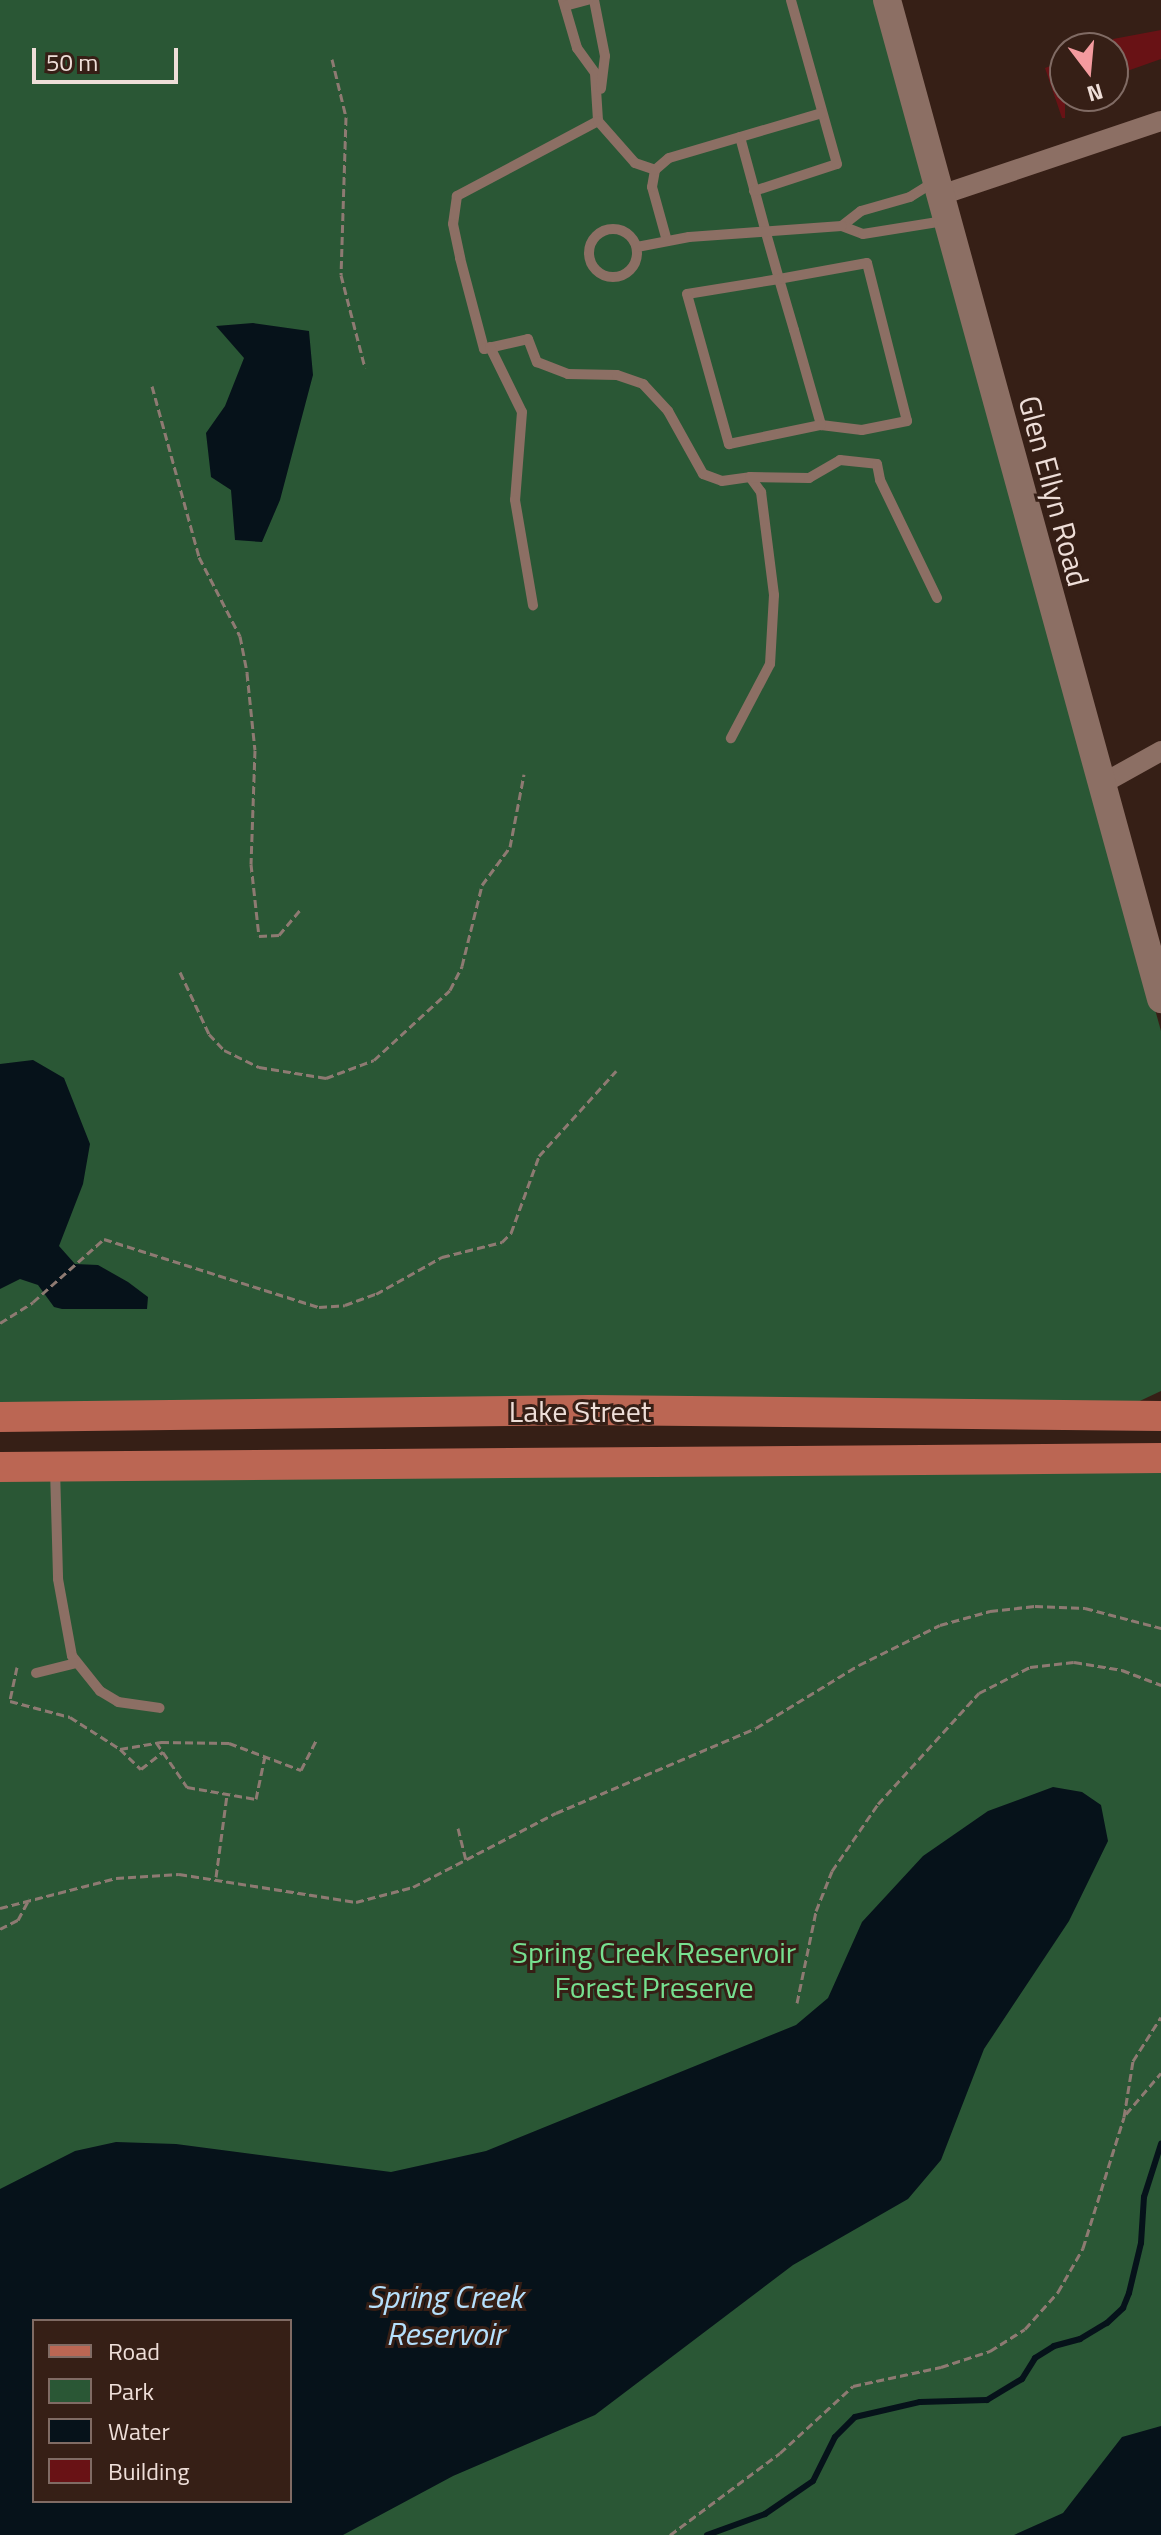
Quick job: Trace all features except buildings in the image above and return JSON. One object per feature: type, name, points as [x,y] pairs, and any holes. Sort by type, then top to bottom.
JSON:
[{"type":"main road","name":"Lake Street","points":[[0,1417],[590,1410],[1161,1416]]},
{"type":"main road","points":[[54,1416],[55,1466]]},
{"type":"main road","name":"Lake Street","points":[[0,1467],[1161,1458]]},
{"type":"street","name":"Glen Ellyn Road","points":[[887,0],[939,200],[1161,999]]},
{"type":"street","points":[[939,200],[1161,121]]},
{"type":"street","points":[[1100,785],[1161,751]]},
{"type":"street","points":[[1129,1416],[1161,1402]]},
{"type":"lane","points":[[588,0],[564,3],[600,97]]},
{"type":"lane","points":[[594,0],[605,56],[598,121],[635,163],[655,170]]},
{"type":"lane","points":[[754,191],[837,164],[791,0]]},
{"type":"lane","points":[[667,241],[652,187],[655,170],[669,158],[822,113]]},
{"type":"lane","points":[[598,121],[457,196],[453,224],[484,349],[528,339],[537,362],[568,374],[617,375],[643,384],[668,411],[703,474],[722,481],[750,477],[809,478],[840,460],[877,464],[880,480],[937,598]]},
{"type":"lane","points":[[740,137],[821,425]]},
{"type":"lane","points":[[842,226],[861,211],[910,197],[939,200]]},
{"type":"lane","points":[[637,247],[667,241],[842,226],[863,234],[939,200]]},
{"type":"lane","points":[[608,229],[626,232],[637,247],[635,266],[619,277],[601,274],[590,259],[592,241],[608,229]]},
{"type":"lane","points":[[867,263],[907,421],[862,430],[821,425],[729,444],[687,294],[867,263]]},
{"type":"lane","points":[[490,347],[522,412],[515,500],[533,605]]},
{"type":"lane","points":[[731,738],[770,664],[774,595],[766,562],[767,527],[761,492],[750,477]]},
{"type":"lane","points":[[55,1466],[58,1579],[66,1637],[76,1663],[84,1677],[118,1702],[160,1708]]},
{"type":"lane","points":[[36,1673],[76,1663]]},
{"type":"path","points":[[332,59],[346,117],[341,275],[365,368]]},
{"type":"path","points":[[152,386],[199,557],[240,636],[255,750],[251,864],[259,936],[279,935],[300,910]]},
{"type":"path","points":[[180,972],[209,1034],[224,1050],[259,1067],[326,1078],[374,1060],[450,990],[462,966],[482,885],[510,847],[524,774]]},
{"type":"path","points":[[0,1323],[33,1302],[87,1251],[111,1239],[319,1307],[345,1305],[442,1257],[502,1242],[519,1218],[539,1156],[616,1071]]},
{"type":"path","points":[[0,1908],[116,1878],[216,1877],[356,1902],[413,1887],[556,1813],[756,1728],[859,1665],[940,1625],[990,1611],[1035,1606],[1085,1608],[1161,1628]]},
{"type":"path","points":[[797,2003],[816,1911],[832,1871],[878,1804],[979,1693],[1030,1667],[1074,1662],[1122,1670],[1161,1685]]},
{"type":"path","points":[[17,1667],[10,1701],[70,1717],[120,1749],[141,1769],[163,1752]]},
{"type":"path","points":[[120,1749],[156,1742],[229,1743],[301,1770],[316,1740]]},
{"type":"path","points":[[156,1742],[187,1787],[256,1799],[265,1755]]},
{"type":"path","points":[[216,1877],[227,1795]]},
{"type":"path","points":[[458,1828],[466,1860]]},
{"type":"path","points":[[0,1929],[18,1920],[29,1899]]},
{"type":"path","points":[[670,2535],[780,2453],[853,2386],[941,2367],[990,2351],[1025,2329],[1058,2292],[1083,2248],[1124,2117],[1133,2061],[1161,2017]]},
{"type":"path","points":[[1124,2117],[1161,2073]]},
{"type":"green space","points":[[0,0],[874,0],[1161,1031],[1161,1391],[1129,1406],[0,1412]]},
{"type":"green space","name":"Spring Creek Reservoir Forest Preserve","points":[[1161,1460],[1161,2477],[1096,2535],[0,2535],[0,1469]]},
{"type":"water","points":[[253,323],[309,331],[313,375],[280,500],[262,542],[235,540],[231,490],[211,477],[206,433],[225,406],[244,358],[216,326]]},
{"type":"water","points":[[33,1060],[64,1078],[90,1144],[83,1184],[59,1246],[75,1264],[98,1265],[128,1282],[148,1297],[147,1309],[62,1309],[54,1307],[38,1285],[20,1279],[0,1289],[0,1064]]},
{"type":"water","name":"Spring Creek Reservoir","points":[[1053,1787],[1082,1792],[1101,1805],[1108,1841],[1069,1921],[984,2049],[941,2160],[908,2199],[793,2265],[595,2415],[453,2476],[343,2535],[0,2535],[0,2189],[75,2151],[116,2142],[176,2144],[391,2172],[486,2151],[796,2025],[828,1998],[862,1922],[923,1856],[988,1811]]},
{"type":"water","points":[[1161,2426],[1161,2535],[1014,2535],[1063,2513],[1122,2437]]},
{"type":"waterway","points":[[707,2535],[765,2514],[813,2481],[835,2437],[855,2417],[920,2402],[987,2400],[1022,2379],[1035,2358],[1054,2346],[1080,2339],[1107,2323],[1123,2308],[1129,2293],[1141,2243],[1144,2197],[1161,2144]]}]
